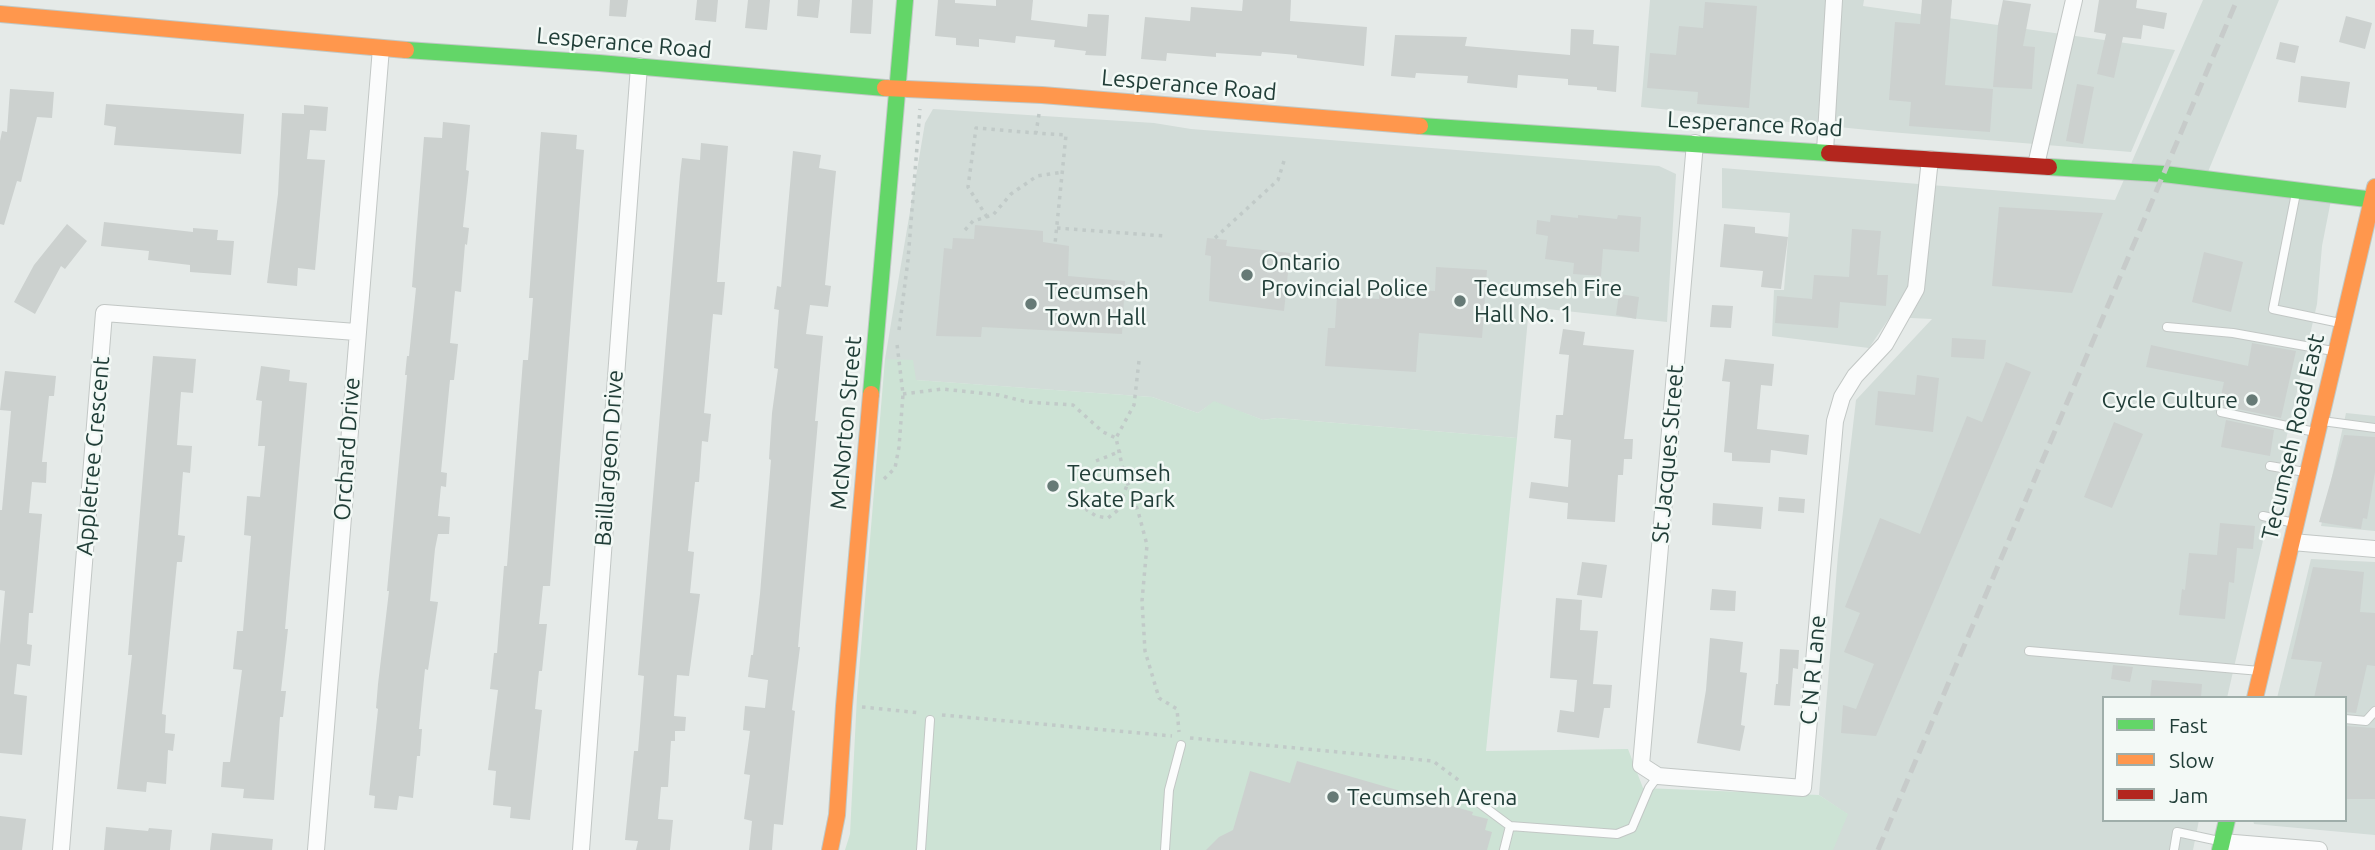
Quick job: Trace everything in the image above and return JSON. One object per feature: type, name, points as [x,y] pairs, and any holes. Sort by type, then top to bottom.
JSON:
[{"type":"main road","name":"McNorton Street","points":[[830,850],[837,815],[905,0]]},
{"type":"main road","name":"Lesperance Road","points":[[0,14],[381,48],[639,66],[899,89],[1042,95],[1487,131],[2164,174],[2296,191],[2374,196]]},
{"type":"main road","name":"Tecumseh Road East","points":[[2255,696],[2374,196]]},
{"type":"main road","points":[[2220,846],[2226,822]]},
{"type":"street","points":[[1825,151],[1834,0]]},
{"type":"street","points":[[2036,165],[2074,0]]},
{"type":"street","name":"Orchard Drive","points":[[316,850],[381,48]]},
{"type":"street","name":"Baillargeon Drive","points":[[581,850],[639,66]]},
{"type":"street","name":"St Jacques Street","points":[[1658,776],[1641,765],[1695,143]]},
{"type":"street","name":"C N R Lane","points":[[1658,776],[1803,788],[1835,421],[1842,397],[1856,376],[1885,344],[1916,289],[1930,159]]},
{"type":"street","name":"Appletree Crescent","points":[[61,850],[104,313],[356,332]]},
{"type":"street","points":[[2292,542],[2375,549]]},
{"type":"street","points":[[2220,846],[2319,850]]},
{"type":"lane","points":[[2296,191],[2273,309],[2343,324]]},
{"type":"lane","points":[[2167,327],[2233,334],[2336,352]]},
{"type":"lane","points":[[2221,412],[2319,426],[2375,428]]},
{"type":"lane","points":[[2270,466],[2308,473]]},
{"type":"lane","points":[[2263,516],[2297,524]]},
{"type":"lane","points":[[2029,651],[2261,671]]},
{"type":"lane","points":[[2347,719],[2366,721],[2375,711]]},
{"type":"lane","points":[[921,850],[930,720]]},
{"type":"lane","points":[[1165,850],[1170,790],[1180,741]]},
{"type":"lane","points":[[1467,794],[1510,826],[1617,834],[1632,828],[1649,788],[1658,776]]},
{"type":"lane","points":[[1504,850],[1510,826]]},
{"type":"lane","points":[[2174,850],[2177,832],[2220,846]]},
{"type":"path","points":[[1036,133],[1042,95]]},
{"type":"path","points":[[987,216],[968,187],[976,128],[1066,135],[1055,244]]},
{"type":"path","points":[[1215,238],[1278,180],[1284,161]]},
{"type":"path","points":[[965,230],[973,221],[993,215],[1011,194],[1037,176],[1063,172]]},
{"type":"path","points":[[1057,228],[1165,236]]},
{"type":"path","points":[[1116,438],[1134,405],[1139,360]]},
{"type":"path","points":[[903,394],[942,389],[999,395],[1027,402],[1073,405],[1103,432],[1116,438],[1124,474],[1147,545],[1142,601],[1146,651],[1159,698],[1177,709],[1180,741]]},
{"type":"path","points":[[1097,461],[1121,452]]},
{"type":"path","points":[[1083,499],[1087,510],[1096,516],[1108,518],[1118,510],[1128,483]]},
{"type":"path","points":[[860,707],[1180,741],[1433,761],[1463,783]]},
{"type":"shaded area","points":[[1650,0],[1864,0],[1863,6],[2175,50],[2131,152],[1878,131],[1641,107]]},
{"type":"shaded area","points":[[2203,0],[2279,0],[2205,179],[2332,195],[2322,246],[2317,304],[2227,696],[2102,696],[2102,822],[2199,822],[2193,850],[1832,850],[1847,814],[1819,795],[1838,554],[1856,400],[1932,319],[1890,317],[1869,348],[1772,336],[1774,290],[1784,290],[1790,213],[1722,208],[1722,168],[2115,200]]},
{"type":"shaded area","points":[[933,109],[1154,123],[1191,129],[1659,166],[1676,174],[1667,322],[1529,307],[1517,438],[1277,418],[1263,420],[1214,402],[1198,413],[1152,397],[915,380],[885,359],[925,123]]},
{"type":"shaded area","points":[[2346,413],[2375,416],[2375,531],[2321,526]]},
{"type":"shaded area","points":[[2311,559],[2375,562],[2375,835],[2254,824],[2347,822],[2347,696],[2277,696]]},
{"type":"green space","points":[[885,359],[913,360],[916,380],[1152,397],[1198,413],[1214,401],[1263,420],[1277,418],[1517,438],[1486,751],[1628,749],[1643,788],[1819,795],[1848,814],[1833,850],[845,850],[850,834],[857,696]]},
{"type":"building","points":[[610,0],[628,0],[626,17],[609,16]]},
{"type":"building","points":[[697,0],[718,0],[716,22],[695,20]]},
{"type":"building","points":[[748,0],[770,0],[767,30],[745,28]]},
{"type":"building","points":[[798,0],[820,0],[818,18],[797,16]]},
{"type":"building","points":[[852,0],[873,0],[871,34],[850,33]]},
{"type":"building","points":[[938,0],[996,6],[996,0],[1033,0],[1031,20],[1087,27],[1088,14],[1109,15],[1106,56],[1085,55],[1086,51],[1054,47],[1055,40],[1016,36],[1015,43],[979,39],[979,47],[956,45],[956,38],[935,36]]},
{"type":"building","points":[[1243,0],[1291,0],[1290,21],[1367,27],[1364,66],[1262,52],[1261,56],[1216,53],[1216,57],[1167,53],[1166,61],[1141,59],[1145,17],[1190,21],[1191,7],[1242,11]]},
{"type":"building","points":[[1922,0],[1952,0],[1945,85],[1993,89],[1990,132],[1909,126],[1911,102],[1889,100],[1895,22],[1920,24]]},
{"type":"building","points":[[2003,0],[2031,4],[2023,46],[2035,47],[2032,89],[1993,87],[1998,25]]},
{"type":"building","points":[[2099,0],[2137,0],[2136,8],[2167,13],[2164,29],[2143,25],[2141,39],[2123,37],[2114,78],[2097,74],[2106,34],[2094,32]]},
{"type":"building","points":[[1705,2],[1757,6],[1749,108],[1697,104],[1698,92],[1647,88],[1650,53],[1676,55],[1679,26],[1703,28]]},
{"type":"building","points":[[2346,16],[2372,23],[2365,49],[2339,42]]},
{"type":"building","points":[[1571,29],[1594,30],[1593,44],[1619,46],[1616,92],[1597,90],[1597,87],[1568,85],[1568,79],[1518,75],[1517,88],[1467,83],[1468,76],[1416,73],[1415,78],[1391,76],[1395,35],[1467,37],[1465,46],[1570,55]]},
{"type":"building","points":[[2280,42],[2299,46],[2295,63],[2276,59]]},
{"type":"building","points":[[2301,76],[2350,82],[2346,108],[2298,102]]},
{"type":"building","points":[[2077,84],[2094,87],[2083,144],[2066,141]]},
{"type":"building","points":[[10,89],[54,92],[52,118],[37,117],[21,182],[17,181],[4,225],[0,224],[0,141],[2,131],[7,132]]},
{"type":"building","points":[[106,104],[244,114],[241,154],[114,145],[116,127],[104,125]]},
{"type":"building","points":[[304,105],[328,107],[326,131],[310,130],[307,159],[325,160],[315,270],[298,268],[297,286],[267,283],[278,194],[282,113],[304,114]]},
{"type":"building","points":[[443,122],[470,125],[466,170],[469,171],[463,227],[469,228],[461,292],[455,291],[450,343],[458,344],[454,380],[450,380],[441,472],[447,473],[446,487],[441,486],[438,516],[450,517],[449,534],[438,534],[435,549],[430,601],[438,602],[428,670],[425,669],[419,729],[422,729],[420,756],[417,756],[413,798],[399,796],[397,810],[374,808],[375,796],[369,795],[389,591],[405,375],[416,288],[412,287],[424,137],[442,138]]},
{"type":"building","points":[[541,132],[577,135],[576,149],[584,150],[550,586],[543,586],[539,624],[547,624],[535,709],[542,710],[530,820],[510,818],[511,807],[493,805],[496,771],[488,770],[498,690],[490,689],[494,653],[497,653],[504,566],[507,566],[523,360],[528,360],[533,298],[529,298]]},
{"type":"building","points":[[701,143],[728,146],[717,282],[725,282],[722,315],[713,314],[704,413],[711,414],[708,442],[702,441],[699,482],[695,482],[688,551],[694,552],[690,593],[700,594],[689,676],[677,675],[674,716],[686,717],[685,731],[675,731],[675,741],[671,741],[668,787],[661,787],[658,819],[673,820],[670,850],[636,850],[638,841],[625,840],[634,751],[638,751],[644,676],[638,675],[680,175],[682,158],[700,160]]},
{"type":"building","points":[[793,151],[821,155],[819,168],[836,171],[825,285],[831,286],[828,307],[810,305],[806,334],[823,336],[800,647],[792,710],[795,711],[783,825],[774,824],[772,850],[749,850],[752,821],[744,819],[750,775],[744,774],[750,731],[743,730],[745,706],[765,708],[768,680],[748,677],[760,594],[771,460],[772,413],[778,369],[774,368],[779,310],[774,309],[777,286],[781,287]]},
{"type":"building","points":[[1999,207],[2103,213],[2072,293],[1992,286]]},
{"type":"building","points":[[1551,215],[1617,219],[1618,215],[1641,217],[1639,252],[1603,249],[1601,276],[1573,274],[1574,263],[1545,259],[1548,236],[1536,234],[1537,220],[1550,222]]},
{"type":"building","points":[[104,222],[193,232],[193,228],[218,230],[217,240],[234,241],[231,275],[190,272],[190,265],[148,260],[149,251],[101,246]]},
{"type":"building","points":[[67,224],[87,241],[65,269],[61,266],[35,314],[14,302],[34,265]]},
{"type":"building","points":[[1724,224],[1755,227],[1755,233],[1788,237],[1781,289],[1761,287],[1763,271],[1720,267]]},
{"type":"building","name":"Tecumseh Town Hall","points":[[975,225],[1043,231],[1043,242],[1069,246],[1068,276],[1125,281],[1122,334],[982,327],[981,337],[936,336],[944,248],[952,249],[953,238],[974,239]]},
{"type":"building","points":[[1852,229],[1881,231],[1877,275],[1888,275],[1886,306],[1840,302],[1838,328],[1775,323],[1777,296],[1812,299],[1814,275],[1849,277]]},
{"type":"building","name":"Ontario Provincial Police","points":[[1207,238],[1227,240],[1226,246],[1290,253],[1284,311],[1209,301],[1211,256],[1205,255]]},
{"type":"building","points":[[2204,252],[2243,262],[2231,312],[2192,302]]},
{"type":"building","points":[[1436,267],[1487,270],[1482,338],[1419,333],[1416,372],[1325,366],[1328,328],[1335,328],[1337,296],[1379,299],[1379,287],[1435,291]]},
{"type":"building","points":[[1619,294],[1639,297],[1636,319],[1616,315]]},
{"type":"building","points":[[1712,305],[1733,306],[1731,328],[1710,327]]},
{"type":"building","points":[[1563,329],[1585,332],[1583,345],[1634,350],[1624,439],[1633,439],[1632,459],[1624,459],[1623,475],[1618,475],[1615,522],[1567,519],[1568,503],[1529,498],[1531,482],[1568,487],[1571,440],[1554,438],[1556,415],[1563,415],[1569,355],[1559,354]]},
{"type":"building","points":[[1952,338],[1986,340],[1984,359],[1951,357]]},
{"type":"building","points":[[2252,343],[2296,351],[2281,418],[2219,405],[2224,382],[2146,367],[2151,345],[2248,366]]},
{"type":"building","points":[[153,356],[196,359],[193,393],[181,392],[177,445],[192,446],[190,473],[183,472],[178,535],[185,536],[182,562],[177,562],[162,714],[166,715],[165,733],[175,734],[173,751],[168,750],[166,784],[147,782],[146,792],[117,789],[132,655],[128,655]]},
{"type":"building","points":[[1725,359],[1774,364],[1772,386],[1761,385],[1757,429],[1809,435],[1807,455],[1771,450],[1770,463],[1732,461],[1732,453],[1724,452],[1730,382],[1722,381]]},
{"type":"building","points":[[2006,362],[2031,372],[1876,736],[1841,733],[1843,705],[1856,709],[1874,664],[1844,652],[1860,613],[1845,607],[1880,518],[1920,534],[1967,416],[1982,422]]},
{"type":"building","points":[[261,366],[290,370],[289,381],[307,383],[285,629],[288,629],[281,691],[286,691],[283,717],[280,717],[274,800],[243,798],[244,789],[221,787],[223,762],[230,762],[242,670],[233,669],[237,631],[243,631],[251,536],[244,535],[247,496],[260,497],[265,446],[258,446],[262,401],[256,400]]},
{"type":"building","points":[[5,371],[56,376],[54,396],[49,396],[42,462],[47,462],[46,483],[32,482],[29,513],[42,514],[33,613],[29,613],[27,644],[32,645],[30,666],[17,664],[14,694],[27,696],[22,755],[0,753],[0,645],[5,591],[0,590],[0,510],[11,411],[0,410]]},
{"type":"building","points":[[1917,375],[1939,378],[1933,432],[1875,425],[1878,391],[1915,395]]},
{"type":"building","points":[[2226,420],[2274,430],[2270,456],[2221,447]]},
{"type":"building","points":[[2114,422],[2143,434],[2112,508],[2084,497]]},
{"type":"building","points":[[2344,435],[2375,437],[2375,472],[2367,519],[2363,518],[2361,529],[2319,522]]},
{"type":"building","points":[[1779,497],[1805,499],[1804,513],[1778,511]]},
{"type":"building","points":[[1713,503],[1763,507],[1761,529],[1712,525]]},
{"type":"building","points":[[2220,523],[2255,526],[2253,549],[2237,548],[2234,583],[2229,582],[2225,619],[2179,615],[2189,553],[2217,555]]},
{"type":"building","points":[[1582,562],[1607,565],[1602,598],[1577,595]]},
{"type":"building","points":[[2313,567],[2364,572],[2360,612],[2375,613],[2375,666],[2367,665],[2356,713],[2347,712],[2347,696],[2314,696],[2322,662],[2291,659]]},
{"type":"building","points":[[1712,589],[1736,591],[1735,611],[1710,610]]},
{"type":"building","points":[[1556,598],[1582,600],[1580,630],[1598,631],[1593,684],[1612,685],[1610,708],[1604,708],[1599,738],[1557,732],[1560,710],[1574,712],[1577,680],[1550,678]]},
{"type":"building","points":[[1710,638],[1743,642],[1740,672],[1747,673],[1741,725],[1745,726],[1740,751],[1697,743],[1706,690]]},
{"type":"building","points":[[1780,649],[1799,650],[1798,669],[1793,668],[1790,706],[1774,705]]},
{"type":"building","points":[[2113,665],[2133,667],[2130,682],[2111,679]]},
{"type":"building","points":[[2152,680],[2202,684],[2201,696],[2150,696]]},
{"type":"building","points":[[2347,726],[2375,728],[2375,799],[2347,799]]},
{"type":"building","name":"Tecumseh Arena","points":[[1297,761],[1473,812],[1472,815],[1488,819],[1485,830],[1492,832],[1487,850],[1206,850],[1219,837],[1233,830],[1250,771],[1290,783]]},
{"type":"building","points":[[0,816],[26,819],[22,850],[0,850]]},
{"type":"building","points":[[106,827],[172,830],[170,850],[104,850]]},
{"type":"building","points":[[212,833],[273,839],[272,850],[210,850]]},
{"type":"railway","points":[[1878,850],[2237,0]]},
{"type":"traffic: fast","points":[[871,394],[905,0]]},
{"type":"traffic: fast","points":[[406,50],[599,63],[885,88]]},
{"type":"traffic: fast","points":[[1420,126],[1829,153]]},
{"type":"traffic: fast","points":[[2049,167],[2164,174],[2375,200]]},
{"type":"traffic: fast","points":[[2220,850],[2227,822]]},
{"type":"traffic: slow","points":[[0,14],[406,50]]},
{"type":"traffic: slow","points":[[885,88],[1042,95],[1420,126]]},
{"type":"traffic: slow","points":[[2255,696],[2375,187]]},
{"type":"traffic: slow","points":[[830,850],[837,815],[871,394]]},
{"type":"traffic: jam","points":[[1829,153],[2049,167]]},
{"type":"place","name":"Ontario Provincial Police","points":[[1247,275]]},
{"type":"place","name":"Tecumseh Fire Hall No. 1","points":[[1460,301]]},
{"type":"place","name":"Tecumseh Town Hall","points":[[1031,304]]},
{"type":"place","name":"Cycle Culture","points":[[2252,400]]},
{"type":"place","name":"Tecumseh Skate Park","points":[[1053,486]]},
{"type":"place","name":"Tecumseh Arena","points":[[1333,797]]}]
